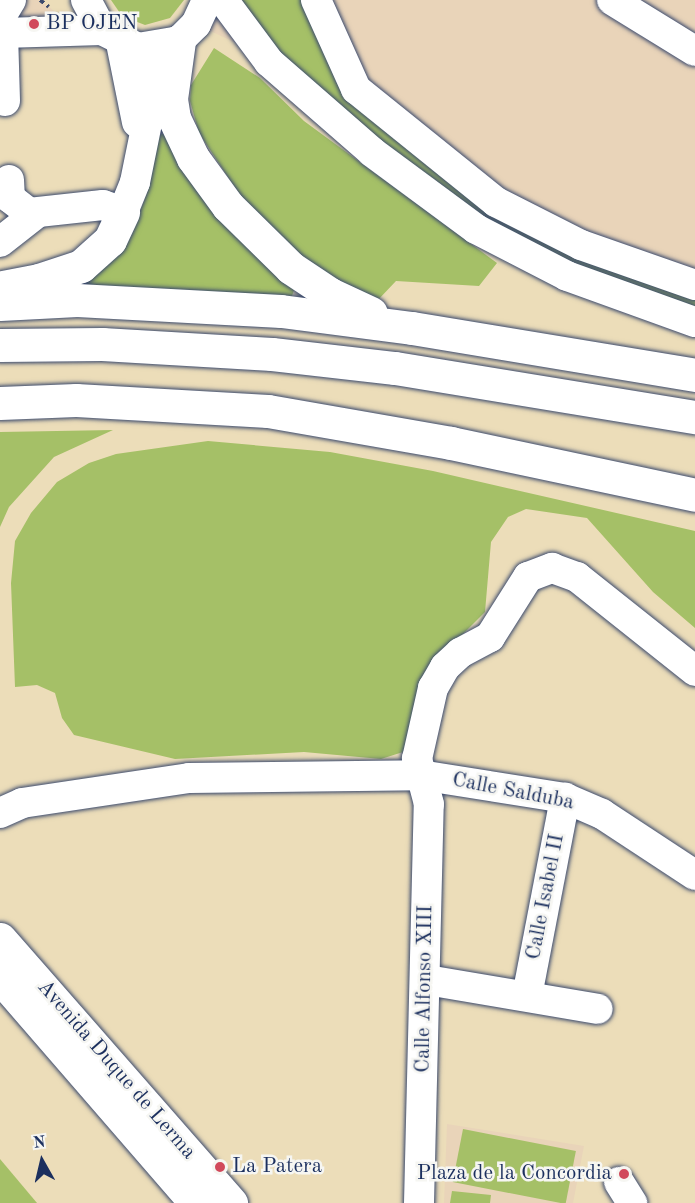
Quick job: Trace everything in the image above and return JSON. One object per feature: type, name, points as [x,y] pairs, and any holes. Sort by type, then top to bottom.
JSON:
[{"type":"main road","points":[[184,28],[172,80],[174,118],[193,158],[228,207],[269,248],[308,280],[356,307],[412,328]]},
{"type":"main road","points":[[0,287],[39,280],[81,266],[110,240],[123,212]]},
{"type":"main road","points":[[0,304],[77,300],[152,302],[281,311],[412,328],[695,375]]},
{"type":"main road","points":[[0,345],[102,344],[272,354],[395,368],[695,417]]},
{"type":"main road","points":[[0,403],[76,400],[268,411],[451,443],[695,495]]},
{"type":"main road","name":"Avenida Duque de Lerma","points":[[0,939],[231,1203]]},
{"type":"main road","name":"Avenida Duque de Lerma","points":[[0,976],[14,1008],[196,1203]]},
{"type":"street","points":[[223,0],[269,62],[372,152],[476,229],[567,276],[695,322]]},
{"type":"street","points":[[316,0],[356,89],[496,202],[581,245],[695,285]]},
{"type":"street","points":[[612,0],[695,51]]},
{"type":"street","points":[[85,1],[112,37],[142,136]]},
{"type":"street","points":[[5,101],[4,16],[112,37],[184,28],[269,62]]},
{"type":"street","points":[[9,180],[10,198],[15,205],[38,213],[103,205],[123,212],[135,182],[142,136],[148,118],[150,66],[184,28]]},
{"type":"street","points":[[0,242],[38,213]]},
{"type":"street","name":"Calle Alfonso XIII","points":[[419,1203],[427,980],[429,804],[417,759],[429,704],[445,667],[460,653],[490,637],[519,587],[537,571],[552,568],[577,577],[695,671]]},
{"type":"street","name":"Calle Salduba","points":[[7,805],[189,778],[420,775],[565,798],[602,814],[695,874]]},
{"type":"street","name":"Calle Isabel II","points":[[527,996],[565,798]]},
{"type":"street","points":[[427,980],[598,1009]]},
{"type":"shaded area","name":"BP OJEN","points":[[0,0],[40,0],[62,17],[0,47]]},
{"type":"shaded area","points":[[207,0],[695,0],[695,322],[242,46],[196,24]]},
{"type":"shaded area","points":[[447,1124],[584,1146],[573,1203],[444,1203]]},
{"type":"green space","points":[[111,0],[184,0],[170,18],[145,25],[122,16]]},
{"type":"green space","points":[[238,0],[307,0],[336,82],[360,109],[695,298],[695,309],[600,276],[500,228],[380,140],[284,57]]},
{"type":"green space","points":[[214,48],[260,78],[304,121],[497,263],[479,286],[396,281],[377,301],[311,266],[241,197],[199,133],[190,101],[191,85]]},
{"type":"green space","points":[[162,134],[169,136],[295,287],[292,296],[71,285],[132,234],[150,184],[156,138]]},
{"type":"green space","points":[[113,430],[54,457],[9,507],[0,527],[0,432]]},
{"type":"green space","points":[[208,441],[330,452],[433,471],[695,531],[695,628],[653,592],[587,518],[526,509],[508,517],[491,542],[485,612],[450,647],[403,752],[381,759],[304,752],[175,759],[74,735],[62,718],[55,693],[37,685],[15,687],[11,583],[15,541],[31,513],[57,482],[89,463],[116,454]]},
{"type":"green space","points":[[463,1129],[576,1151],[566,1203],[453,1182]]},
{"type":"green space","points":[[0,1159],[37,1203],[0,1203]]},
{"type":"green space","points":[[452,1191],[491,1195],[490,1203],[450,1203]]},
{"type":"place","name":"BP OJEN","points":[[34,24]]},
{"type":"place","name":"La Patera","points":[[220,1167]]},
{"type":"place","name":"Plaza de la Concordia","points":[[624,1174]]}]
